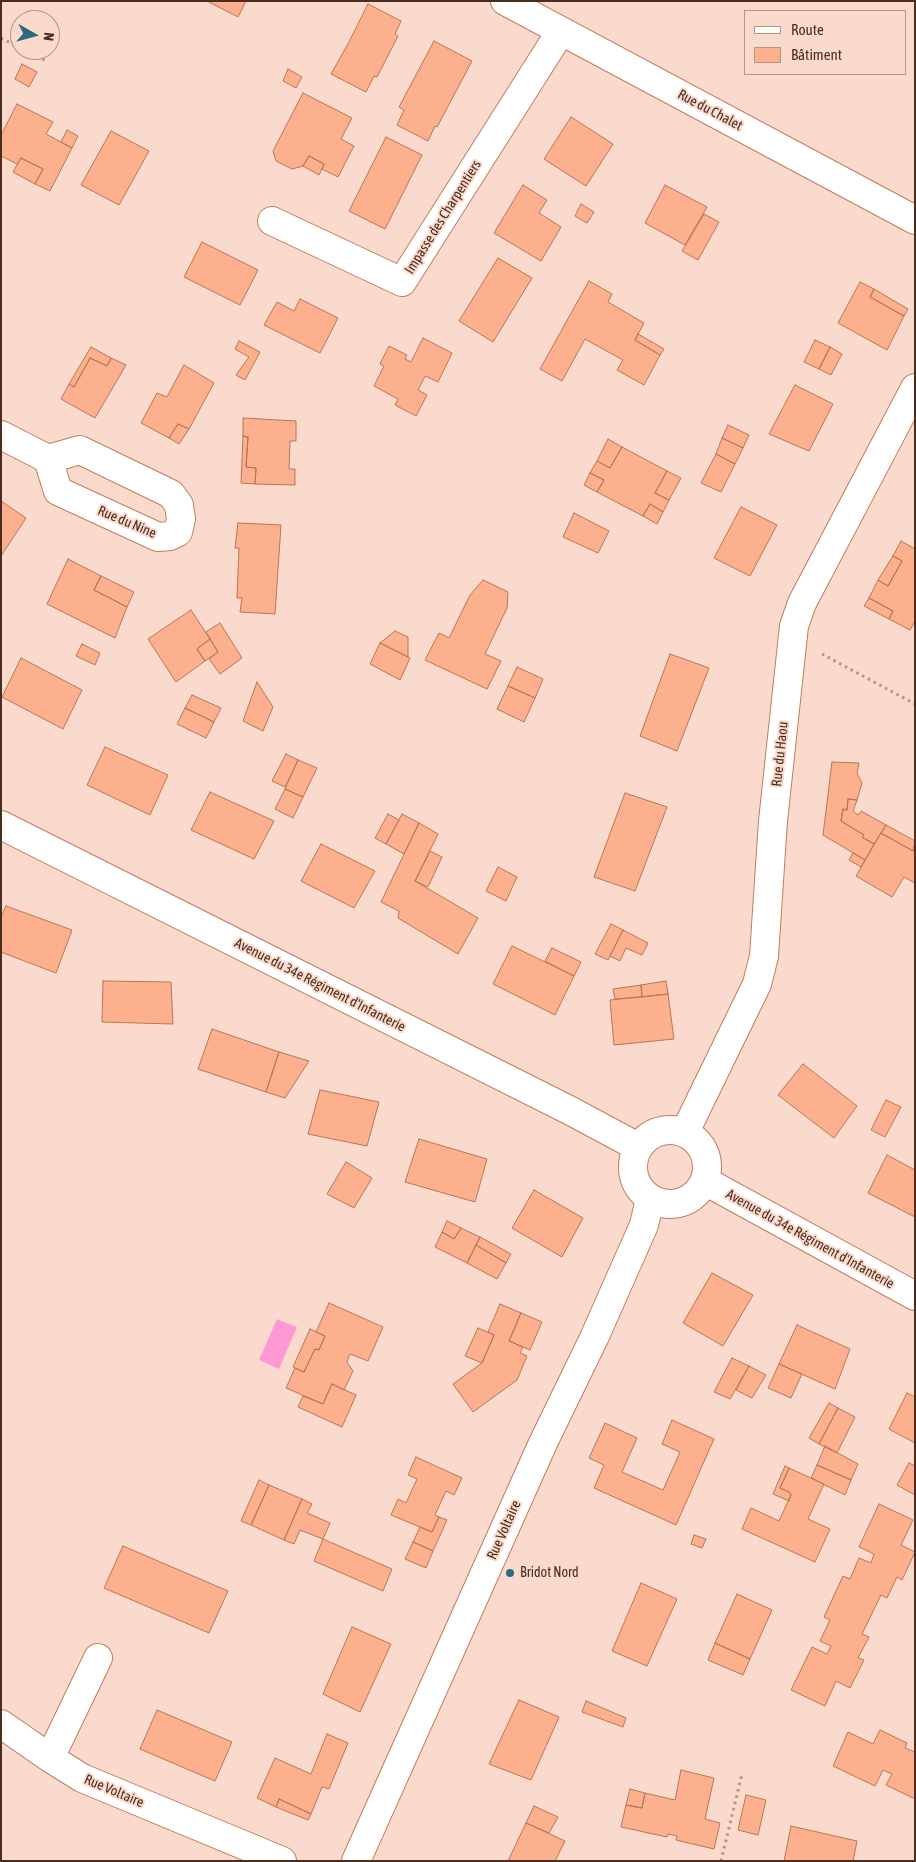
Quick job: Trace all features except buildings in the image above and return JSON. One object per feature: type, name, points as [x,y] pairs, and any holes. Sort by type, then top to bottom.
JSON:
[{"type":"street","name":"Rue du Chalet","points":[[505,1],[915,220]]},
{"type":"street","name":"Impasse des Charpentiers","points":[[272,221],[402,282],[561,31]]},
{"type":"street","name":"Rue du Haou","points":[[685,1132],[757,984],[764,956],[773,821],[794,626],[802,603],[915,388]]},
{"type":"street","points":[[1,435],[48,459]]},
{"type":"street","name":"Avenue du 34e Régiment d'Infanterie","points":[[1,825],[569,1110],[638,1147]]},
{"type":"street","points":[[672,1129],[685,1132],[698,1140],[705,1151],[708,1168],[705,1181],[694,1197],[682,1203],[662,1204],[650,1199],[638,1186],[633,1174],[633,1159],[638,1147],[647,1137],[659,1131],[672,1129]]},
{"type":"street","name":"Avenue du 34e Régiment d'Infanterie","points":[[705,1181],[915,1296]]},
{"type":"street","name":"Rue Voltaire","points":[[356,1861],[543,1443],[594,1338],[644,1225],[650,1199]]},
{"type":"street","points":[[50,1758],[98,1658]]},
{"type":"street","name":"Rue Voltaire","points":[[1,1724],[82,1778],[282,1861]]},
{"type":"path","points":[[44,60],[48,62]]},
{"type":"path","points":[[792,638],[915,704]]},
{"type":"path","points":[[721,1861],[742,1774]]},
{"type":"shaded area","points":[[277,1319],[297,1327],[279,1369],[259,1360]]},
{"type":"place","name":"Bridot Nord","points":[[510,1573]]}]
